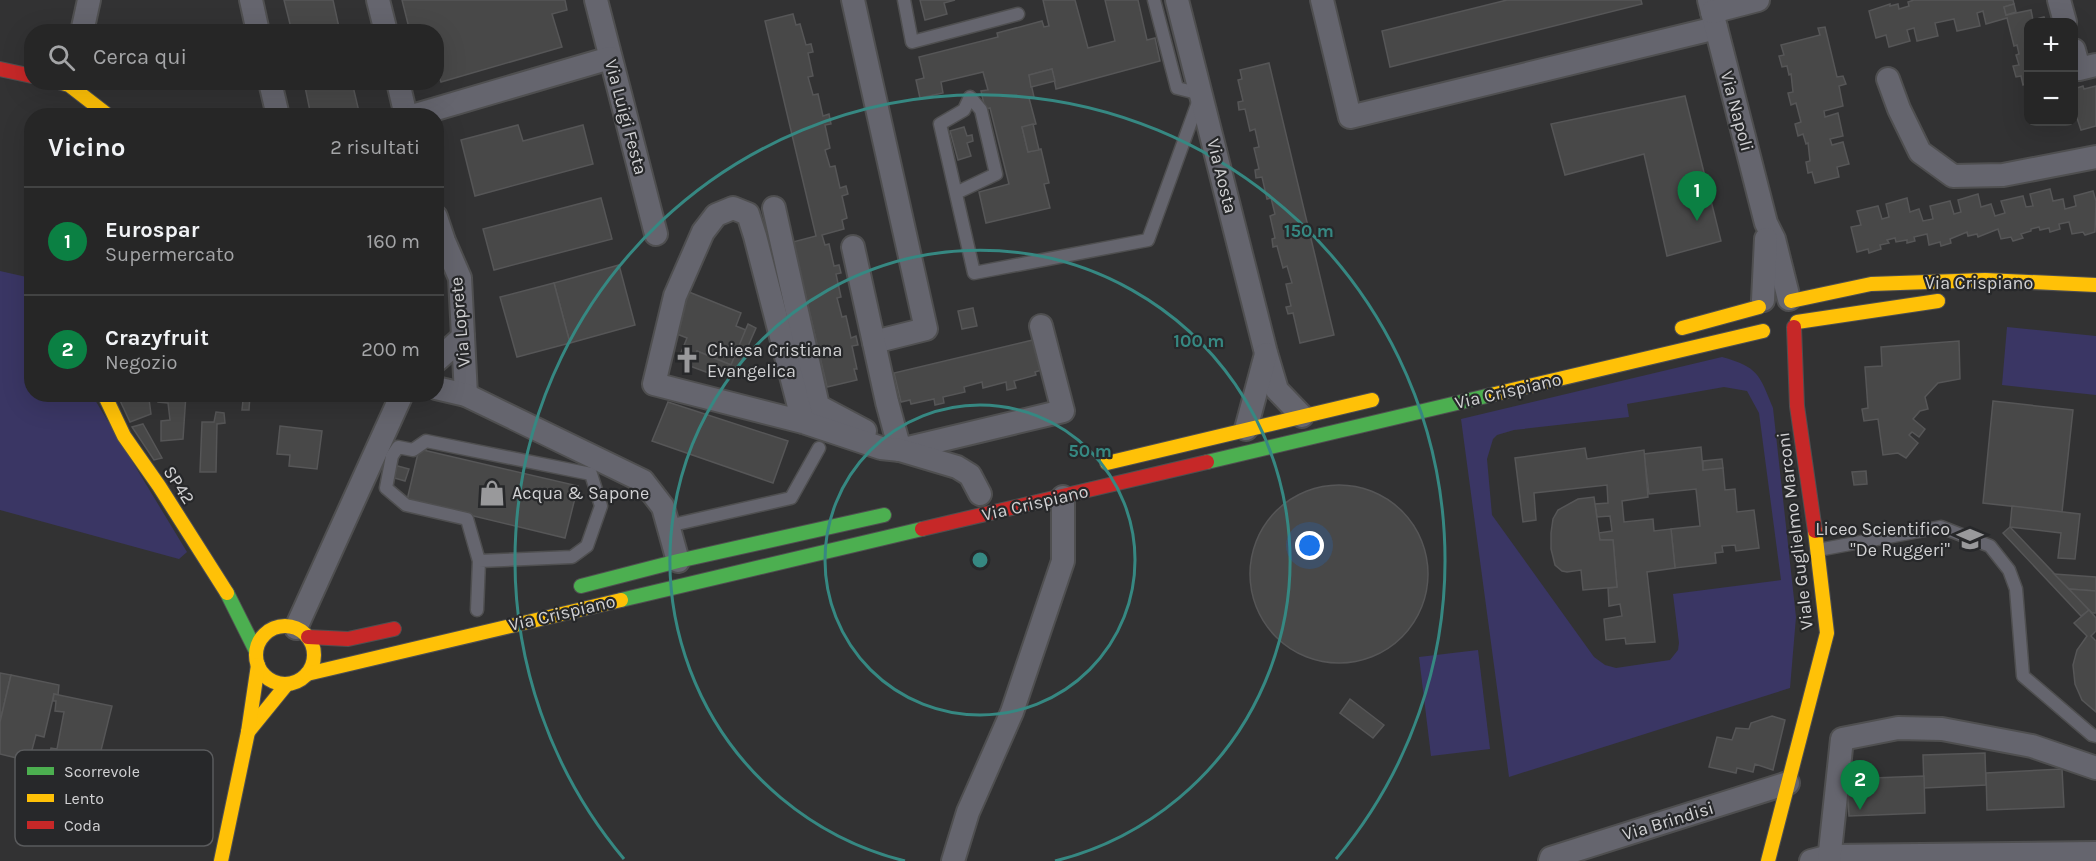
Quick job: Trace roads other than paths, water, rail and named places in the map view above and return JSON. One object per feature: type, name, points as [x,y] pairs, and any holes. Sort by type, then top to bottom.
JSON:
[{"type":"main road","points":[[0,69],[24,74]]},
{"type":"main road","points":[[75,90],[99,108]]},
{"type":"main road","name":"Via Crispiano","points":[[1790,300],[1870,284],[1985,280],[2096,285]]},
{"type":"main road","points":[[1663,332],[1761,304],[1776,295],[1790,300],[1797,310],[1795,325],[1786,334],[1776,337],[1766,336],[1758,324],[1756,315],[1761,304]]},
{"type":"main road","name":"Via Crispiano","points":[[1795,325],[1925,302],[1955,300]]},
{"type":"main road","name":"Viale Guglielmo Marconi","points":[[1768,861],[1827,633],[1808,472],[1797,406],[1795,325]]},
{"type":"main road","name":"Via Crispiano","points":[[307,674],[1063,496],[1766,336]]},
{"type":"main road","name":"Viale Guglielmo Marconi","points":[[1784,375],[1797,406]]},
{"type":"main road","name":"Via Crispiano","points":[[1098,465],[1387,397]]},
{"type":"main road","name":"SP42","points":[[108,402],[124,436],[159,486],[227,593],[257,658]]},
{"type":"main road","name":"Via Crispiano","points":[[569,588],[901,511]]},
{"type":"main road","name":"SP42","points":[[227,593],[295,631]]},
{"type":"main road","points":[[221,861],[248,732],[257,658],[264,635],[271,629],[348,639],[411,625]]},
{"type":"main road","points":[[257,658],[264,676],[275,682],[287,684],[302,679],[307,674],[314,657],[313,647],[295,631]]},
{"type":"main road","points":[[248,732],[287,684]]},
{"type":"street","points":[[84,24],[89,0]]},
{"type":"street","points":[[251,0],[256,24]]},
{"type":"street","points":[[378,0],[384,24]]},
{"type":"street","name":"Via Luigi Festa","points":[[596,0],[656,234]]},
{"type":"street","points":[[854,0],[926,329],[874,342]]},
{"type":"street","name":"Via Aosta","points":[[1177,0],[1277,390],[1302,416]]},
{"type":"street","points":[[1326,1],[1350,117],[1758,0]]},
{"type":"street","points":[[2059,0],[2064,18]]},
{"type":"street","name":"Via Napoli","points":[[1712,13],[1766,223],[1774,239],[1790,300]]},
{"type":"street","points":[[439,108],[610,57]]},
{"type":"street","points":[[2078,66],[2079,69],[2096,65]]},
{"type":"street","points":[[1888,80],[1920,152],[1953,176],[2003,175],[2096,157]]},
{"type":"street","points":[[272,90],[276,108]]},
{"type":"street","points":[[400,90],[404,108]]},
{"type":"street","name":"Via Crispiano","points":[[803,422],[748,214],[733,208],[716,215],[704,232],[675,296],[654,384],[803,422],[881,448],[900,450],[957,467],[970,475],[979,494]]},
{"type":"street","name":"Via Crispiano","points":[[774,208],[818,406],[900,450]]},
{"type":"street","name":"Via Napoli","points":[[1761,304],[1766,223]]},
{"type":"street","points":[[853,247],[887,402],[900,450],[1063,411],[1041,326]]},
{"type":"street","name":"Via Loprete","points":[[444,254],[460,278],[466,395]]},
{"type":"street","points":[[444,354],[463,337]]},
{"type":"street","points":[[1246,429],[1266,353]]},
{"type":"street","points":[[444,390],[466,395],[643,481],[663,507],[678,561]]},
{"type":"street","points":[[295,631],[398,402]]},
{"type":"street","points":[[953,861],[968,812],[1012,712],[1063,561],[1063,496]]},
{"type":"street","points":[[2096,768],[2032,746],[1942,729],[1898,728],[1842,739],[1823,859],[2096,853]]},
{"type":"street","name":"Via Brindisi","points":[[1550,861],[1551,858],[1788,783]]},
{"type":"lane","points":[[904,0],[912,42],[1018,14]]},
{"type":"lane","points":[[956,193],[996,174],[981,110],[970,97],[964,110],[940,124],[974,273],[1148,240],[1201,94],[1177,88],[1154,0]]},
{"type":"lane","points":[[477,610],[479,561],[467,519],[405,505],[386,488],[392,456],[398,447],[413,450],[426,441],[591,474],[601,506],[587,546],[572,557],[479,561]]},
{"type":"lane","points":[[668,526],[791,498],[819,448]]},
{"type":"lane","points":[[1817,550],[1941,527],[1990,546],[2009,570],[2016,589],[2023,676],[2096,736]]},
{"type":"place","name":"Eurospar","points":[[1697,221]]},
{"type":"place","name":"Chiesa Cristiana Evangelica","points":[[687,360]]},
{"type":"place","name":"Acqua & Sapone","points":[[492,493]]},
{"type":"place","name":"Liceo Scientifico \"De Ruggeri\"","points":[[1970,539]]},
{"type":"place","name":"Crazyfruit","points":[[1860,810]]}]
